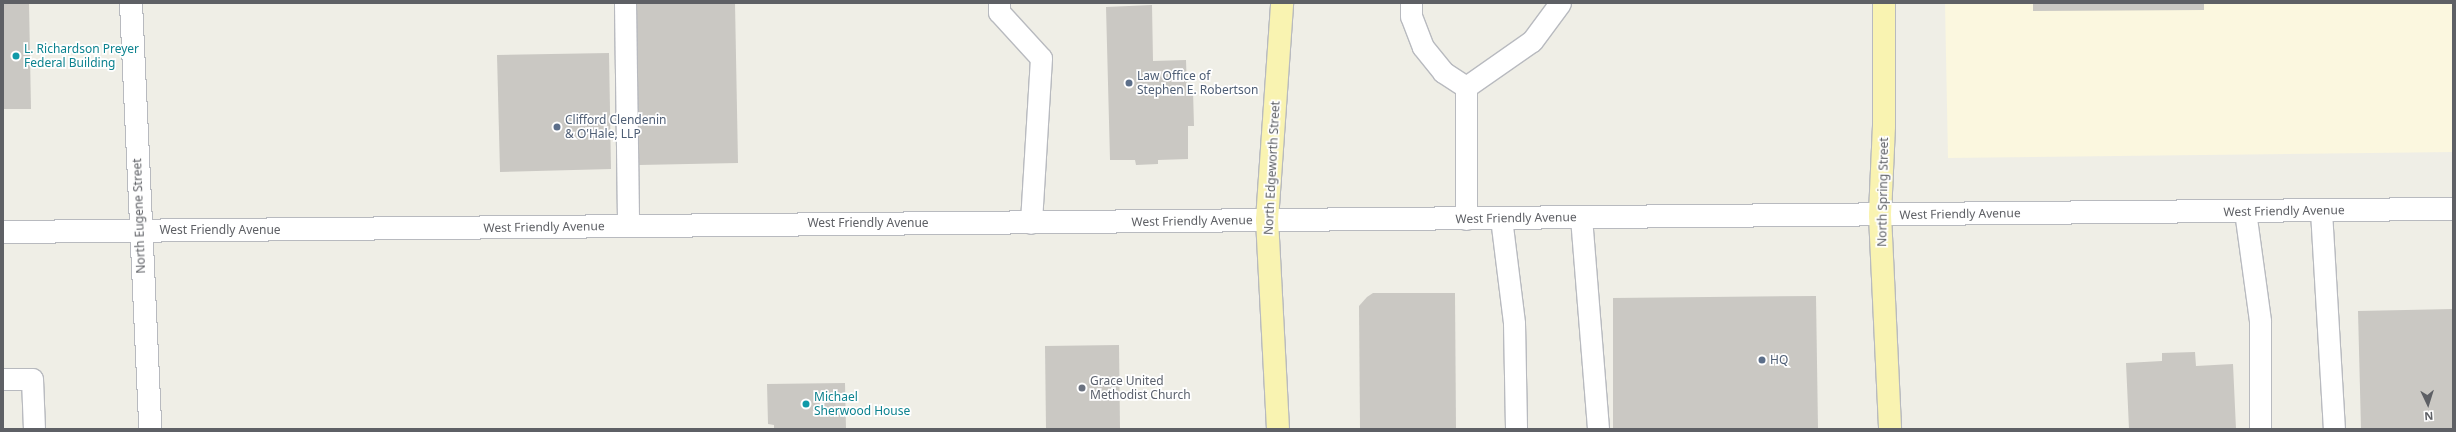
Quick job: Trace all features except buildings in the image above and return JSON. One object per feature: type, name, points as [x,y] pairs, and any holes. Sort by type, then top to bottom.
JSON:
[{"type":"main road","name":"North Eugene Street","points":[[131,3],[150,429]]},
{"type":"main road","name":"North Edgeworth Street","points":[[1278,429],[1267,220],[1282,3]]},
{"type":"main road","name":"North Spring Street","points":[[1884,3],[1884,126],[1880,215],[1890,429]]},
{"type":"main road","name":"West Friendly Avenue","points":[[3,232],[2453,209]]},
{"type":"lane","points":[[625,3],[628,226]]},
{"type":"lane","points":[[999,3],[999,12],[1041,58],[1031,223]]},
{"type":"lane","points":[[1411,3],[1411,16],[1423,47],[1443,72],[1466,87]]},
{"type":"lane","points":[[1466,87],[1532,41],[1560,3]]},
{"type":"lane","points":[[1466,87],[1466,219]]},
{"type":"lane","points":[[2245,211],[2260,321],[2260,429]]},
{"type":"lane","points":[[2321,211],[2334,429]]},
{"type":"lane","points":[[1581,217],[1598,429]]},
{"type":"lane","points":[[1501,218],[1514,323],[1516,429]]},
{"type":"lane","points":[[3,379],[32,379],[34,429]]},
{"type":"shaded area","points":[[1945,3],[2453,3],[2453,152],[1948,158]]},
{"type":"place","name":"L. Richardson Preyer Federal Building","points":[[16,56]]},
{"type":"place","name":"Law Office of Stephen E. Robertson","points":[[1129,83]]},
{"type":"place","name":"Clifford Clendenin & O'Hale, LLP","points":[[557,127]]},
{"type":"place","name":"HQ","points":[[1762,360]]},
{"type":"place","name":"Grace United Methodist Church","points":[[1082,388]]},
{"type":"place","name":"Michael Sherwood House","points":[[806,404]]}]
